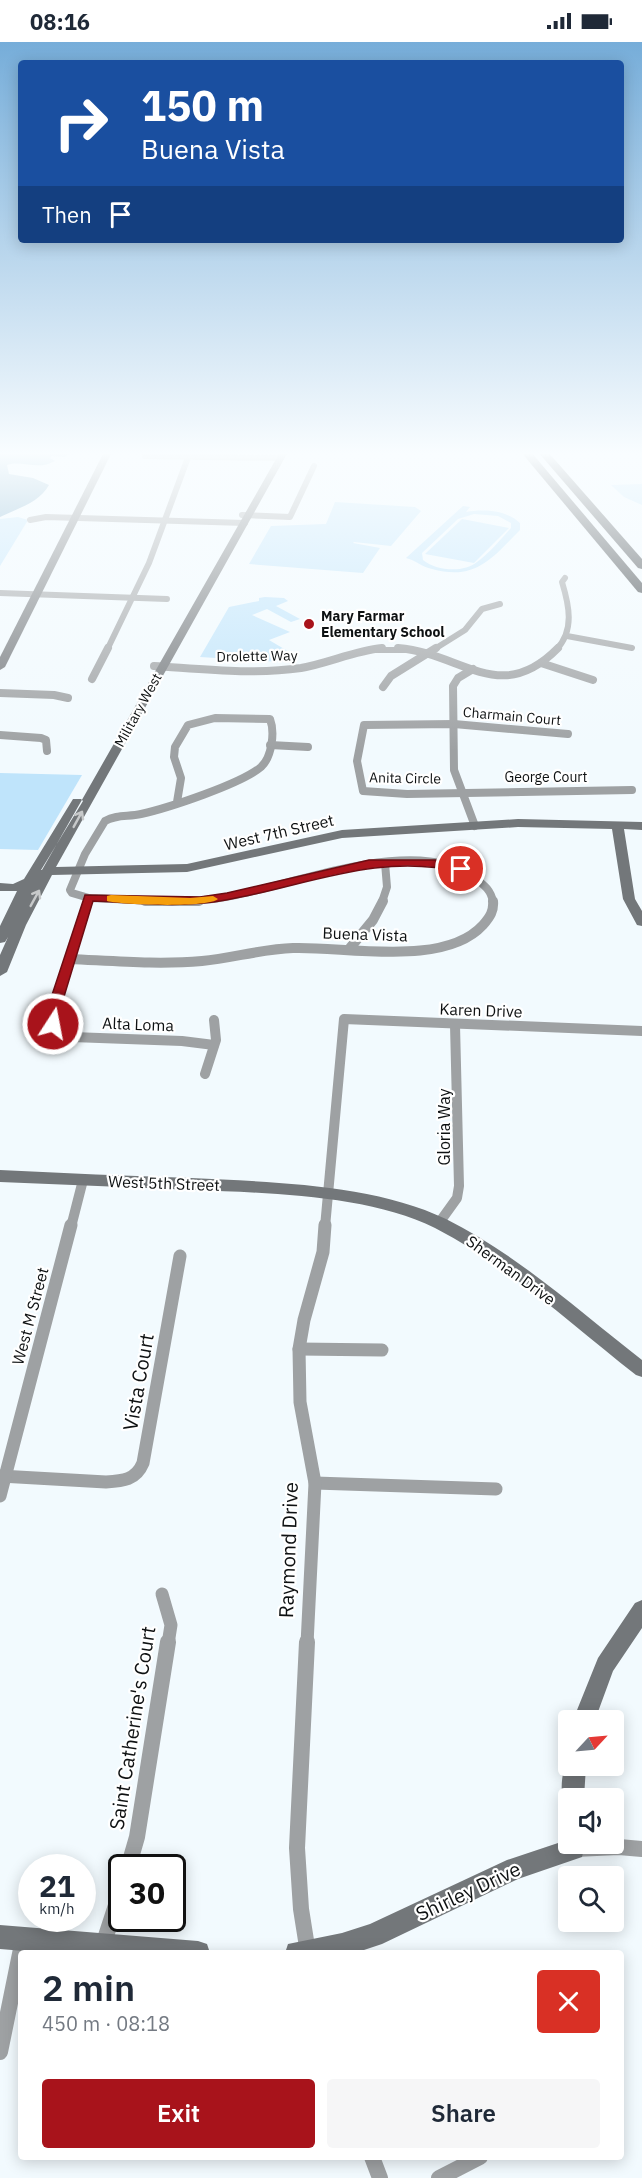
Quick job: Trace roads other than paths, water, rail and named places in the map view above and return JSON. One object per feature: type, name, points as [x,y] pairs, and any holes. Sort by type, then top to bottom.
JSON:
[{"type":"highway","points":[[610,552],[642,590]]},
{"type":"highway","points":[[630,552],[642,566]]},
{"type":"highway","points":[[631,577],[642,597]]},
{"type":"street","points":[[0,667],[58,552]]},
{"type":"street","points":[[92,678],[101,667],[118,626],[135,598],[152,552]]},
{"type":"street","name":"Military West","points":[[0,939],[27,884],[224,552]]},
{"type":"street","points":[[565,578],[562,582],[571,615],[567,636],[632,648]]},
{"type":"street","points":[[0,593],[167,599]]},
{"type":"street","points":[[383,687],[391,676],[465,630],[482,609],[500,604]]},
{"type":"street","name":"Drolette Way","points":[[158,666],[289,669],[313,666],[352,652],[400,648],[510,677],[541,663],[557,650],[567,636]]},
{"type":"street","points":[[541,663],[592,680]]},
{"type":"street","name":"Military West","points":[[1,967],[19,926],[158,666]]},
{"type":"street","points":[[473,669],[454,683],[454,770],[475,826]]},
{"type":"street","points":[[0,693],[54,695],[68,698]]},
{"type":"street","points":[[89,898],[70,890],[77,870],[102,823],[108,819],[138,814],[177,802],[253,772],[266,760],[273,724],[267,718],[215,718],[188,725],[175,747],[174,757],[181,778],[177,802]]},
{"type":"street","name":"Charmain Court","points":[[454,724],[568,734]]},
{"type":"street","name":"Anita Circle","points":[[454,724],[364,725],[357,761],[363,791],[407,794],[461,791]]},
{"type":"street","points":[[0,735],[41,738],[46,740],[47,751]]},
{"type":"street","points":[[270,746],[308,747]]},
{"type":"street","name":"George Court","points":[[461,791],[632,790]]},
{"type":"street","name":"West 7th Street","points":[[0,887],[15,888],[50,871],[187,868],[208,865],[318,838],[541,823],[642,826]]},
{"type":"street","points":[[617,825],[629,899],[642,922]]},
{"type":"street","points":[[350,948],[372,921],[384,900],[387,878],[385,863]]},
{"type":"street","name":"Buena Vista","points":[[70,959],[191,963],[285,949],[350,948],[399,952],[430,949],[474,933],[488,921],[494,905],[488,888],[472,874],[436,863],[385,863],[349,867],[227,897],[200,901],[89,898]]},
{"type":"street","name":"Alta Loma","points":[[89,898],[52,1013],[53,1024],[59,1031],[72,1037],[182,1041],[214,1045]]},
{"type":"street","name":"Karen Drive","points":[[341,1045],[344,1019],[642,1031]]},
{"type":"street","points":[[205,1074],[214,1045],[216,1024],[214,1020]]},
{"type":"street","name":"Gloria Way","points":[[439,1223],[451,1208],[459,1186],[455,1025]]},
{"type":"street","name":"Raymond Drive","points":[[304,1950],[297,1848],[315,1484],[300,1402],[300,1349],[304,1320],[323,1252],[341,1045]]},
{"type":"street","name":"West 5th Street","points":[[0,1176],[329,1193]]},
{"type":"street","name":"West M Street","points":[[0,1496],[3,1476],[83,1180]]},
{"type":"street","name":"Sherman Drive","points":[[329,1193],[404,1210],[439,1223],[493,1253],[642,1370]]},
{"type":"street","name":"Vista Court","points":[[3,1476],[113,1482],[133,1478],[140,1472],[180,1256]]},
{"type":"street","points":[[300,1349],[382,1350]]},
{"type":"street","points":[[315,1484],[496,1489]]},
{"type":"street","name":"Saint Catherine's Court","points":[[132,1854],[137,1837],[171,1625],[162,1594]]},
{"type":"street","points":[[588,1710],[605,1665],[640,1616]]},
{"type":"street","name":"Shirley Drive","points":[[624,1847],[642,1849]]},
{"type":"street","name":"Shirley Drive","points":[[312,1950],[373,1935],[515,1868],[558,1852]]},
{"type":"street","points":[[103,1945],[108,1930]]},
{"type":"street","points":[[0,2052],[11,1938],[162,1950]]},
{"type":"street","points":[[373,2160],[380,2178]]},
{"type":"street","points":[[439,2178],[474,2160]]},
{"type":"place","name":"Mary Farmar Elementary School","points":[[309,624]]}]
